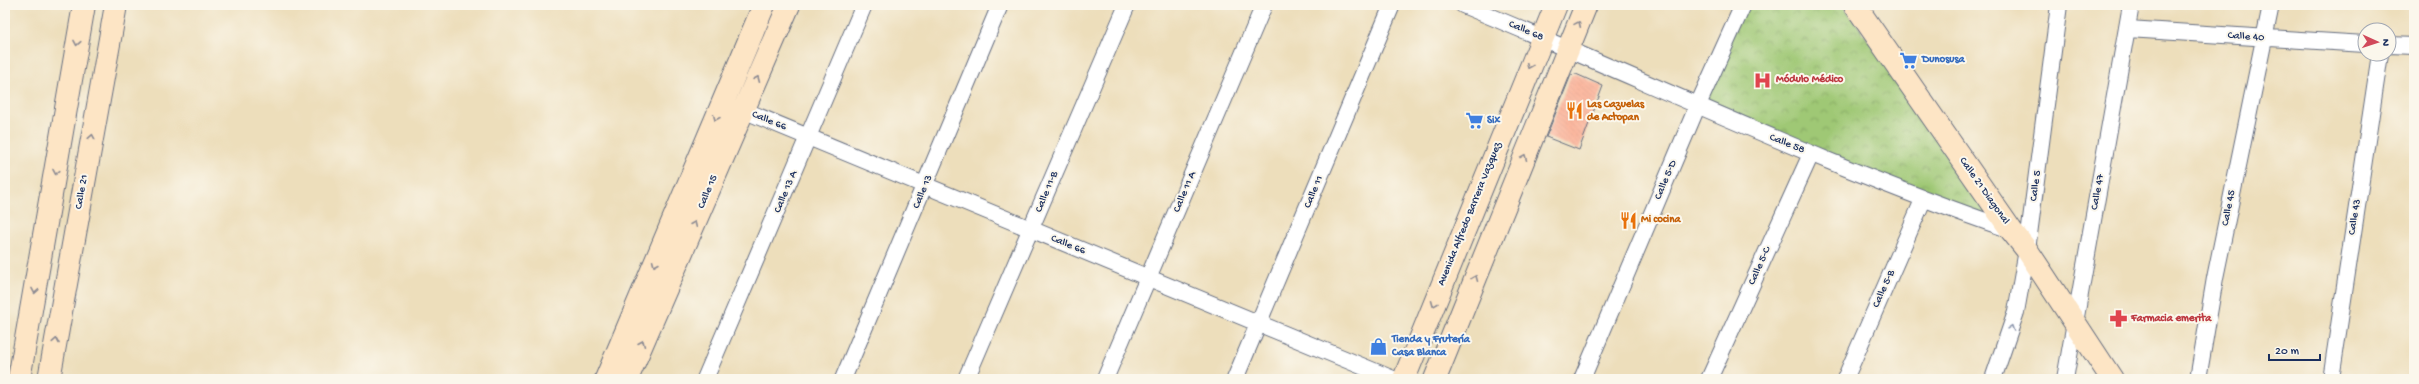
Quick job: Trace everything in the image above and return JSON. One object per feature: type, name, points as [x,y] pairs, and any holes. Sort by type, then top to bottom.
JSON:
[{"type":"street","points":[[19,379],[84,5]]},
{"type":"street","name":"Calle 21","points":[[49,379],[116,5]]},
{"type":"street","name":"Calle 15","points":[[606,379],[764,5]]},
{"type":"street","name":"Calle 15","points":[[627,379],[789,5]]},
{"type":"street","name":"Calle 13 A","points":[[705,379],[810,137],[864,5]]},
{"type":"street","name":"Calle 13","points":[[843,379],[926,185],[1000,5]]},
{"type":"street","name":"Calle 11-B","points":[[966,379],[1032,229],[1127,5]]},
{"type":"street","name":"Calle 11 A","points":[[1105,379],[1264,5]]},
{"type":"street","name":"Calle 11","points":[[1235,379],[1392,5]]},
{"type":"street","name":"Calle 68","points":[[1463,5],[1541,37],[1566,50]]},
{"type":"street","name":"Avenida Alfredo Barrera Vazquez","points":[[1404,379],[1541,37],[1556,5]]},
{"type":"street","points":[[1435,379],[1566,50],[1586,5]]},
{"type":"street","name":"Calle 5-D","points":[[1582,379],[1697,107],[1743,5]]},
{"type":"street","name":"Calle 21 Diagonal","points":[[1855,5],[2011,230],[2027,250],[2074,325],[2112,379]]},
{"type":"street","name":"Calle 5","points":[[1996,374],[2016,312],[2027,250],[2059,5]]},
{"type":"street","name":"Calle 47","points":[[2065,379],[2128,29],[2131,5]]},
{"type":"street","name":"Calle 45","points":[[2198,379],[2215,278],[2263,38],[2271,5]]},
{"type":"street","name":"Calle 40","points":[[2128,29],[2357,44]]},
{"type":"street","points":[[2397,45],[2414,46]]},
{"type":"street","name":"Calle 58","points":[[1566,50],[1697,107],[1923,200],[2011,230]]},
{"type":"street","name":"Calle 43","points":[[2331,379],[2379,62]]},
{"type":"street","name":"Calle 66","points":[[744,110],[1393,379]]},
{"type":"street","name":"Calle 5-C","points":[[1709,379],[1811,154]]},
{"type":"street","name":"Calle 5-B","points":[[1845,379],[1923,200]]},
{"type":"street","points":[[42,253],[70,258]]},
{"type":"green space","points":[[1745,5],[1843,5],[2000,222],[1700,108]]},
{"type":"building","name":"Las Cazuelas de Actopan","points":[[1576,74],[1603,86],[1579,150],[1546,137],[1571,75]]},
{"type":"place","name":"Dunosusa","points":[[1909,60]]},
{"type":"place","name":"Módulo Médico","points":[[1763,80]]},
{"type":"place","name":"Las Cazuelas de Actopan","points":[[1574,111]]},
{"type":"place","name":"Six","points":[[1474,121]]},
{"type":"place","name":"Mi cocina","points":[[1628,220]]},
{"type":"place","name":"Farmacia emerita","points":[[2118,319]]},
{"type":"place","name":"Tienda y Frutería Casa Blanca","points":[[1379,346]]}]
